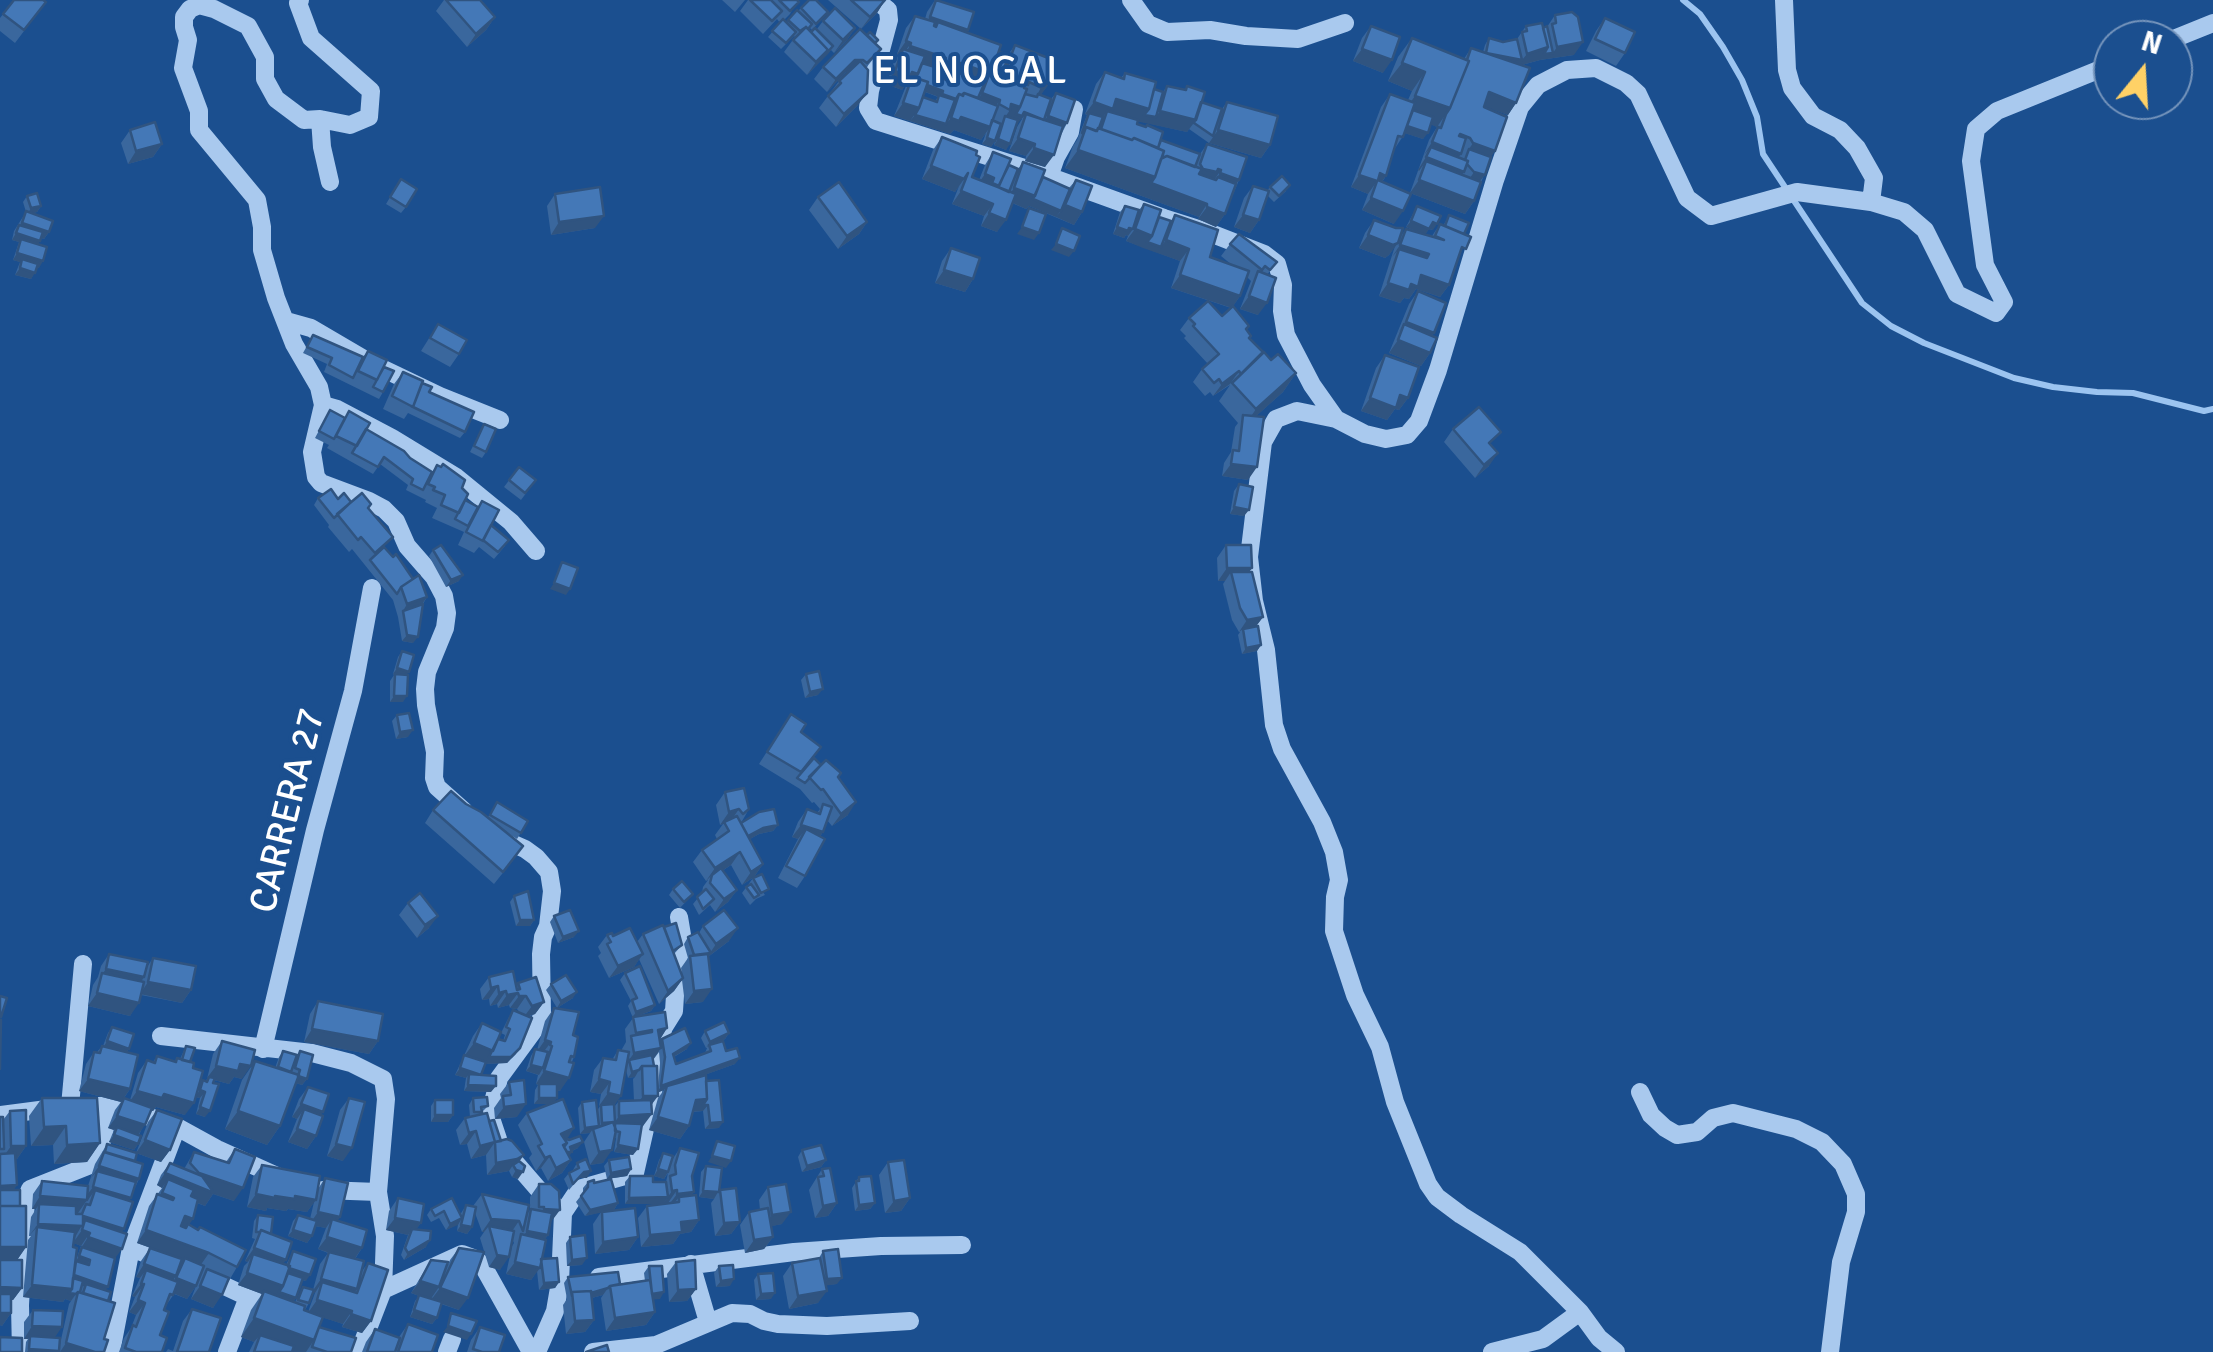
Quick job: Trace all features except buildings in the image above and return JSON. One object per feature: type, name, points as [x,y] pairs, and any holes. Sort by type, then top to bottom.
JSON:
[{"type":"street","points":[[300,0],[310,38],[372,90],[369,117],[350,124],[304,120],[276,99],[266,79],[265,57],[248,26],[199,5],[184,17],[188,40],[183,68],[199,111],[199,130],[256,200],[261,216],[262,250],[276,298],[294,344],[320,387],[323,405],[313,443],[316,476],[320,483],[353,494],[396,521],[407,546],[434,577],[444,596],[445,628],[424,689],[437,788],[489,833],[525,848],[549,872],[552,891],[543,938],[542,1014],[537,1029],[499,1078],[490,1115],[500,1146],[545,1197],[564,1212]]},
{"type":"street","points":[[876,0],[888,10],[889,20],[870,91],[868,108],[876,121],[1264,254],[1277,264],[1283,285],[1286,335],[1312,385],[1336,419]]},
{"type":"street","points":[[1131,0],[1148,24],[1168,32],[1210,30],[1298,39],[1346,22]]},
{"type":"street","points":[[1784,0],[1787,70],[1792,88],[1813,116],[1840,130],[1857,148],[1874,178],[1871,202]]},
{"type":"street","points":[[1616,1352],[1598,1338],[1580,1312],[1520,1252],[1437,1196],[1428,1184],[1395,1102],[1380,1047],[1355,995],[1334,931],[1339,880],[1334,852],[1282,749],[1274,725],[1266,650],[1249,557],[1263,442],[1276,419],[1297,411],[1336,419],[1365,434],[1386,439],[1407,435],[1418,420],[1444,351],[1520,106],[1538,85],[1567,70],[1596,68],[1626,83],[1638,94],[1687,198],[1712,216],[1797,192],[1871,202],[1904,212],[1925,230],[1957,294],[1996,313],[2004,302],[1984,265],[1971,160],[1976,130],[1997,111],[2093,72]]},
{"type":"street","points":[[1048,178],[1070,132],[1074,109]]},
{"type":"street","points":[[320,119],[330,182]]},
{"type":"street","points":[[286,321],[311,328],[369,362],[500,420]]},
{"type":"street","points":[[323,405],[392,438],[456,477],[502,514],[536,551]]},
{"type":"street","name":"CARRERA 27","points":[[263,1049],[315,830],[354,691],[372,588]]},
{"type":"street","points":[[534,1352],[555,1312],[564,1212],[579,1189],[635,1172],[653,1094],[658,1044],[674,1011],[677,964],[684,941],[680,917]]},
{"type":"street","points":[[70,1106],[82,964]]},
{"type":"street","points":[[161,1036],[312,1053],[366,1068],[383,1078],[386,1099],[378,1192],[385,1236],[383,1290],[355,1345]]},
{"type":"street","points":[[1640,1092],[1652,1115],[1677,1136],[1698,1132],[1713,1118],[1733,1113],[1796,1128],[1822,1142],[1843,1164],[1856,1194],[1856,1212],[1841,1262],[1830,1352]]},
{"type":"street","points":[[0,1115],[70,1106],[128,1109],[177,1127],[217,1149],[299,1184],[324,1190],[378,1192]]},
{"type":"street","points":[[21,1352],[26,1198],[30,1189],[88,1166],[102,1138],[109,1106]]},
{"type":"street","points":[[111,1352],[132,1248],[177,1127]]},
{"type":"street","points":[[560,1282],[794,1252],[962,1244]]},
{"type":"street","points":[[132,1248],[295,1319]]},
{"type":"street","points":[[383,1290],[462,1254],[474,1258],[482,1264],[534,1352]]},
{"type":"street","points":[[692,1264],[708,1322]]},
{"type":"street","points":[[226,1352],[248,1298]]},
{"type":"street","points":[[1492,1352],[1542,1338],[1580,1312]]},
{"type":"street","points":[[593,1352],[656,1344],[732,1313],[750,1314],[778,1324],[828,1326],[910,1321]]},
{"type":"waterway","points":[[1683,0],[1700,14],[1742,80],[1757,117],[1763,154],[1862,303],[1891,326],[2014,378],[2053,387],[2133,393],[2204,411],[2213,409]]},
{"type":"district","name":"EL NOGAL","points":[[971,72]]}]
